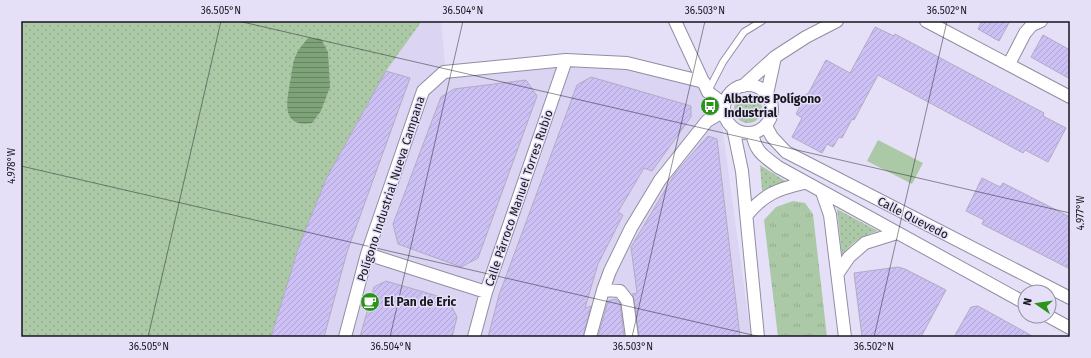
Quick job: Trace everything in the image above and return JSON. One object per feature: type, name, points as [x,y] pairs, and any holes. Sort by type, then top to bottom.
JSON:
[{"type":"street","points":[[676,21],[706,87],[724,107]]},
{"type":"street","points":[[743,86],[754,85],[761,89],[767,94],[771,102],[772,110],[770,119],[766,126],[760,131],[750,134],[743,133],[733,128],[726,119],[724,107],[727,96],[732,91],[743,86],[775,57],[806,37],[837,21]]},
{"type":"street","points":[[926,21],[1070,97]]},
{"type":"street","points":[[1009,64],[1025,33],[1032,25],[1041,21]]},
{"type":"street","points":[[767,94],[775,57]]},
{"type":"street","name":"Polígono Industrial Nueva Campana","points":[[345,337],[367,254],[423,91],[444,72],[566,60],[627,63],[706,87]]},
{"type":"street","name":"Calle Párroco Manuel Torres Rubio","points":[[474,337],[486,292],[566,60]]},
{"type":"street","points":[[590,337],[610,271],[631,228],[660,180],[708,121],[724,107]]},
{"type":"street","name":"Calle Quevedo","points":[[766,126],[772,137],[786,152],[1070,298]]},
{"type":"street","points":[[733,128],[742,171],[758,337]]},
{"type":"street","points":[[742,171],[750,134]]},
{"type":"street","name":"Calle Quevedo","points":[[750,134],[754,146],[760,153],[778,167],[1017,299]]},
{"type":"street","points":[[747,216],[757,203],[772,193],[788,186],[804,182]]},
{"type":"street","points":[[822,192],[830,214],[845,337]]},
{"type":"street","points":[[838,273],[849,257],[865,243],[897,233]]},
{"type":"street","points":[[367,254],[486,292]]},
{"type":"street","points":[[603,290],[620,291],[627,300],[632,337]]},
{"type":"street","points":[[1057,321],[1070,328]]},
{"type":"lane","points":[[706,87],[744,32],[762,21]]},
{"type":"shaded area","points":[[422,21],[441,21],[446,76],[573,65],[625,65],[698,87],[721,118],[751,337],[271,337],[299,246],[327,177],[386,71]]},
{"type":"shaded area","points":[[308,38],[321,39],[328,52],[330,87],[321,111],[312,123],[302,124],[295,122],[291,118],[288,113],[287,106],[294,59],[299,49]]},
{"type":"green space","points":[[21,21],[422,21],[386,71],[327,177],[299,246],[271,337],[21,337]]},
{"type":"green space","points":[[748,95],[754,96],[758,99],[761,103],[761,115],[758,119],[754,122],[748,123],[742,122],[738,119],[735,115],[734,109],[735,103],[738,99],[742,96]]},
{"type":"green space","points":[[878,140],[923,163],[912,184],[867,161]]},
{"type":"green space","points":[[760,165],[787,182],[762,191]]},
{"type":"green space","points":[[793,201],[805,203],[813,214],[827,337],[778,337],[764,220],[776,207]]},
{"type":"green space","points":[[837,209],[878,231],[858,240],[842,255]]},
{"type":"building","points":[[982,21],[1010,21],[999,41],[978,29]]},
{"type":"building","points":[[875,27],[894,36],[895,34],[1044,113],[1043,116],[1066,128],[1048,162],[1025,150],[1023,153],[878,75],[854,120],[852,119],[842,138],[839,137],[833,147],[827,144],[822,153],[792,137],[802,118],[796,114],[826,60],[850,73]]},
{"type":"building","points":[[1043,35],[1070,50],[1070,79],[1031,57]]},
{"type":"building","points":[[386,71],[410,78],[347,252],[324,337],[271,337],[299,246],[327,177]]},
{"type":"building","points":[[591,77],[691,106],[691,117],[652,171],[644,168],[618,212],[623,215],[598,264],[585,308],[591,306],[583,337],[488,337],[499,295],[577,85]]},
{"type":"building","points":[[526,80],[537,96],[478,258],[461,267],[398,244],[393,224],[441,97],[454,89]]},
{"type":"building","points":[[708,136],[717,139],[740,337],[639,337],[632,294],[637,293],[631,247],[676,172]]},
{"type":"building","points":[[982,178],[1000,187],[1003,183],[1070,217],[1070,269],[982,224],[984,220],[966,211]]},
{"type":"building","points":[[898,267],[905,269],[946,290],[921,337],[862,337],[854,273]]},
{"type":"building","points":[[386,281],[448,299],[457,317],[452,337],[360,337],[374,287]]},
{"type":"building","points":[[616,299],[620,303],[624,337],[598,337],[608,301]]},
{"type":"building","points":[[978,306],[1034,337],[954,337],[971,307]]},
{"type":"place","name":"Albatros Polígono Industrial","points":[[710,106]]},
{"type":"place","name":"El Pan de Eric","points":[[370,302]]}]
